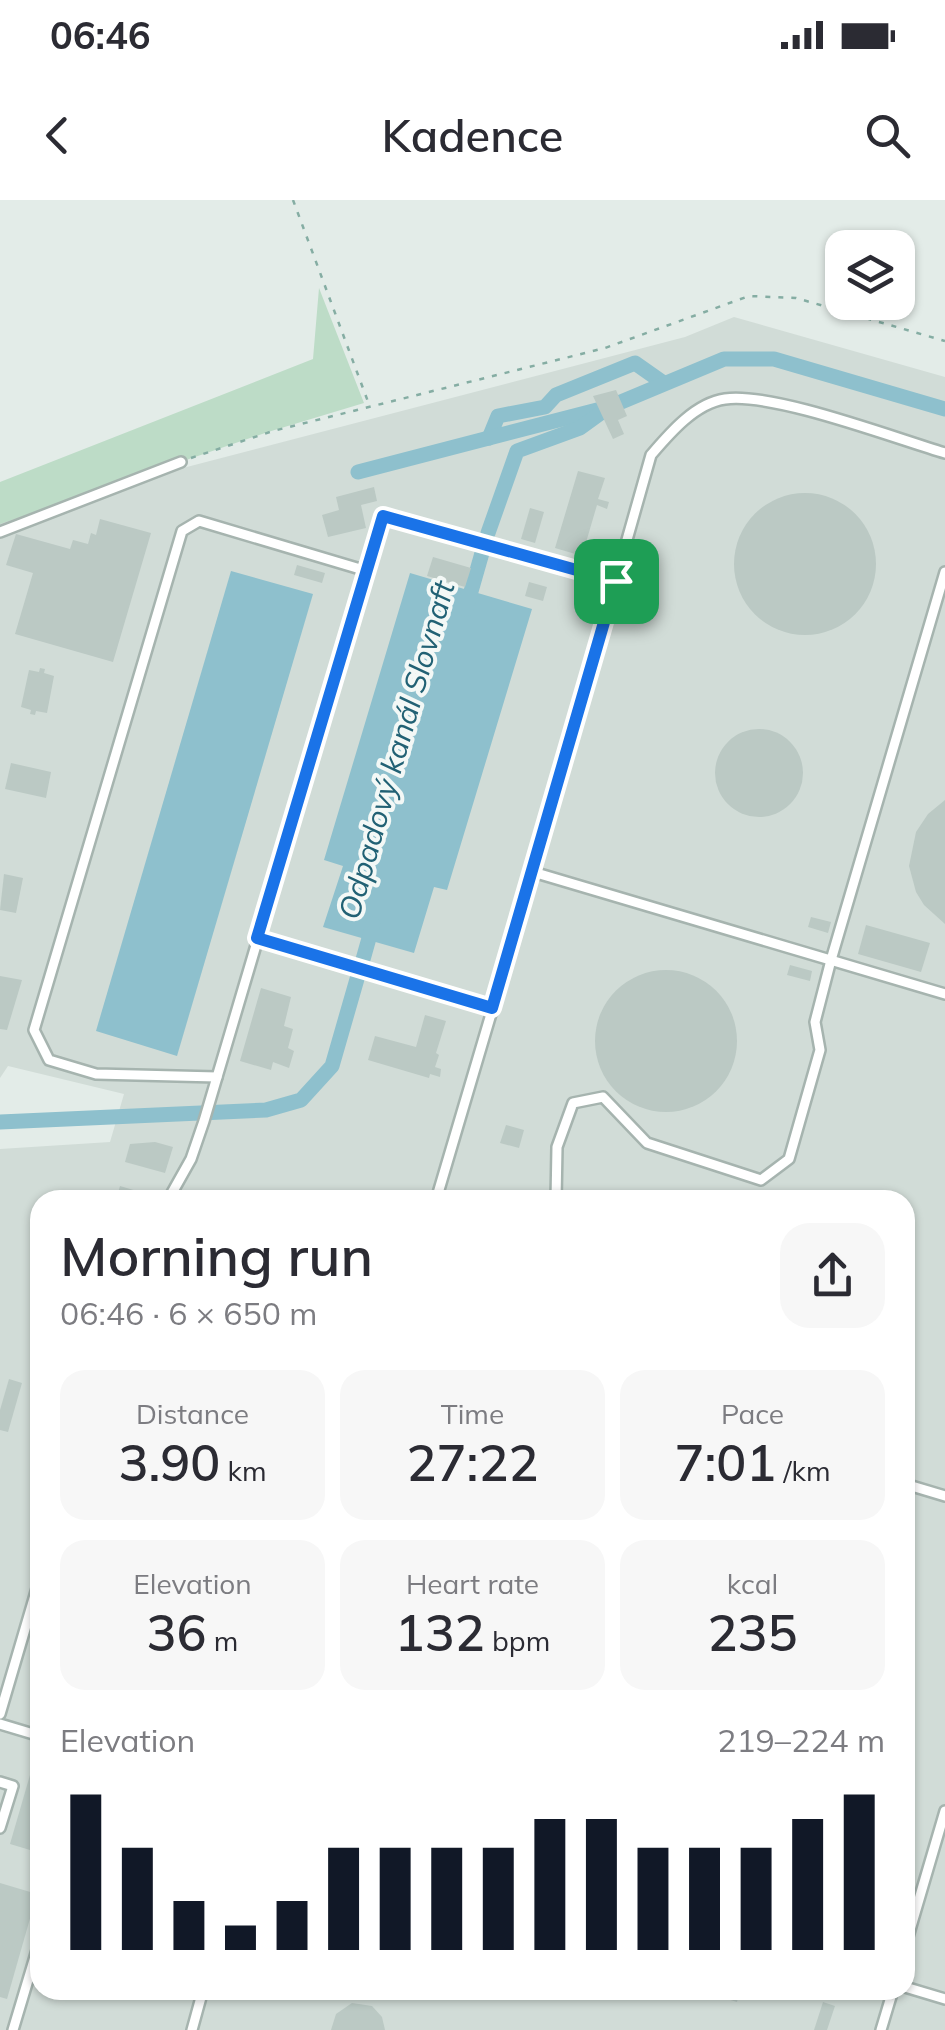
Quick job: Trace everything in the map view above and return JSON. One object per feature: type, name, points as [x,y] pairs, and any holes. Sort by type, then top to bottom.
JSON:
[{"type":"lane","points":[[439,1190],[652,455],[680,421],[723,399],[776,404],[945,453]]},
{"type":"lane","points":[[0,532],[142,483],[180,462]]},
{"type":"lane","points":[[174,1190],[191,1159],[210,1102],[383,516],[616,581]]},
{"type":"lane","points":[[217,1077],[96,1074],[48,1060],[34,1030],[182,531],[199,521],[367,571]]},
{"type":"lane","points":[[556,1190],[557,1147],[573,1103],[603,1097],[647,1143],[760,1180],[789,1159],[820,1050],[815,1022],[831,960],[945,572]]},
{"type":"lane","points":[[533,872],[945,994]]},
{"type":"lane","points":[[257,938],[492,1008]]},
{"type":"lane","points":[[915,1487],[945,1496]]},
{"type":"lane","points":[[0,1714],[30,1612]]},
{"type":"lane","points":[[0,1724],[30,1733]]},
{"type":"lane","points":[[0,1782],[13,1786],[0,1828]]},
{"type":"lane","points":[[915,1913],[945,1811]]},
{"type":"lane","points":[[14,2030],[30,1975]]},
{"type":"lane","points":[[915,1990],[945,1999]]},
{"type":"lane","points":[[192,2030],[200,2000]]},
{"type":"lane","points":[[881,2030],[889,2000]]},
{"type":"path","points":[[293,200],[371,409]]},
{"type":"path","points":[[180,462],[273,431],[605,348],[749,296],[796,298],[945,341]]},
{"type":"shaded area","points":[[734,317],[945,377],[945,2030],[0,2030],[0,1149],[110,1142],[124,1094],[8,1066],[0,1078],[0,523],[187,451],[183,468],[685,337]]},
{"type":"green space","points":[[319,288],[364,403],[0,524],[0,482],[313,359]]},
{"type":"water","points":[[231,571],[313,594],[177,1056],[96,1031]]},
{"type":"water","points":[[410,573],[532,609],[447,890],[434,887],[414,953],[323,927],[343,866],[324,860]]},
{"type":"building","points":[[616,390],[627,416],[618,420],[624,434],[613,439],[593,396]]},
{"type":"building","points":[[578,471],[605,478],[598,499],[609,502],[607,509],[597,505],[582,556],[555,548]]},
{"type":"building","points":[[374,487],[377,501],[361,505],[366,528],[328,537],[322,515],[339,510],[336,497]]},
{"type":"building","points":[[805,493],[832,498],[855,514],[871,537],[876,564],[871,591],[855,614],[832,630],[805,635],[778,630],[755,614],[739,591],[734,564],[739,537],[755,514],[778,498]]},
{"type":"building","points":[[530,508],[544,512],[535,543],[521,539]]},
{"type":"building","points":[[100,519],[151,533],[113,662],[15,634],[33,573],[6,565],[16,534],[70,549],[73,540],[88,544],[91,533],[96,535]]},
{"type":"building","points":[[433,557],[471,568],[465,587],[427,576]]},
{"type":"building","points":[[297,565],[325,573],[322,583],[294,575]]},
{"type":"building","points":[[529,582],[547,587],[543,601],[525,596]]},
{"type":"building","points":[[40,668],[54,676],[47,713],[36,711],[35,715],[21,707],[29,670],[39,672]]},
{"type":"building","points":[[759,729],[784,736],[796,748],[803,773],[796,798],[784,810],[759,817],[734,810],[722,798],[715,773],[722,748],[734,736]]},
{"type":"building","points":[[11,763],[51,772],[46,798],[5,789]]},
{"type":"building","points":[[945,800],[945,924],[924,905],[909,866],[916,832],[928,814]]},
{"type":"building","points":[[4,874],[23,878],[16,913],[0,910]]},
{"type":"building","points":[[811,917],[831,922],[828,933],[808,927]]},
{"type":"building","points":[[866,925],[930,943],[921,972],[858,954]]},
{"type":"building","points":[[790,965],[812,971],[810,981],[787,975]]},
{"type":"building","points":[[666,970],[693,975],[716,991],[732,1014],[737,1041],[732,1068],[716,1091],[693,1107],[666,1112],[639,1107],[616,1091],[600,1068],[595,1041],[600,1014],[616,991],[639,975]]},
{"type":"building","points":[[0,976],[22,980],[7,1030],[0,1029]]},
{"type":"building","points":[[261,988],[291,997],[284,1026],[293,1029],[288,1048],[294,1051],[289,1068],[273,1062],[271,1070],[240,1061]]},
{"type":"building","points":[[425,1015],[446,1021],[436,1053],[439,1055],[435,1067],[441,1069],[440,1077],[430,1074],[429,1078],[368,1060],[375,1036],[416,1047]]},
{"type":"building","points":[[506,1125],[524,1130],[519,1148],[500,1143]]},
{"type":"building","points":[[155,1142],[173,1147],[165,1173],[125,1162],[130,1144]]},
{"type":"building","points":[[9,1379],[22,1383],[8,1432],[0,1430],[0,1410]]},
{"type":"building","points":[[30,1775],[30,1850],[10,1844]]},
{"type":"building","points":[[0,1883],[30,1892],[30,1918],[7,1999],[0,1997]]},
{"type":"building","points":[[823,2002],[835,2006],[827,2030],[814,2030]]},
{"type":"building","points":[[352,2003],[372,2006],[382,2017],[385,2030],[331,2030],[336,2014]]},
{"type":"waterway","name":"Odpadový kanál Slovnaft","points":[[488,533],[517,451],[580,428],[609,407],[724,359],[774,359],[945,409]]},
{"type":"waterway","points":[[489,438],[498,416],[545,407],[556,395],[635,363],[662,382]]},
{"type":"waterway","points":[[358,472],[601,409]]},
{"type":"waterway","name":"Odpadový kanál Slovnaft","points":[[466,609],[482,553]]},
{"type":"waterway","name":"Odpadový kanál Slovnaft","points":[[362,963],[373,924]]},
{"type":"waterway","name":"Odpadový kanál Slovnaft","points":[[0,1122],[266,1110],[301,1100],[332,1066],[357,979]]},
{"type":"route","points":[[383,516],[616,581],[492,1008],[257,938],[383,516]]}]
